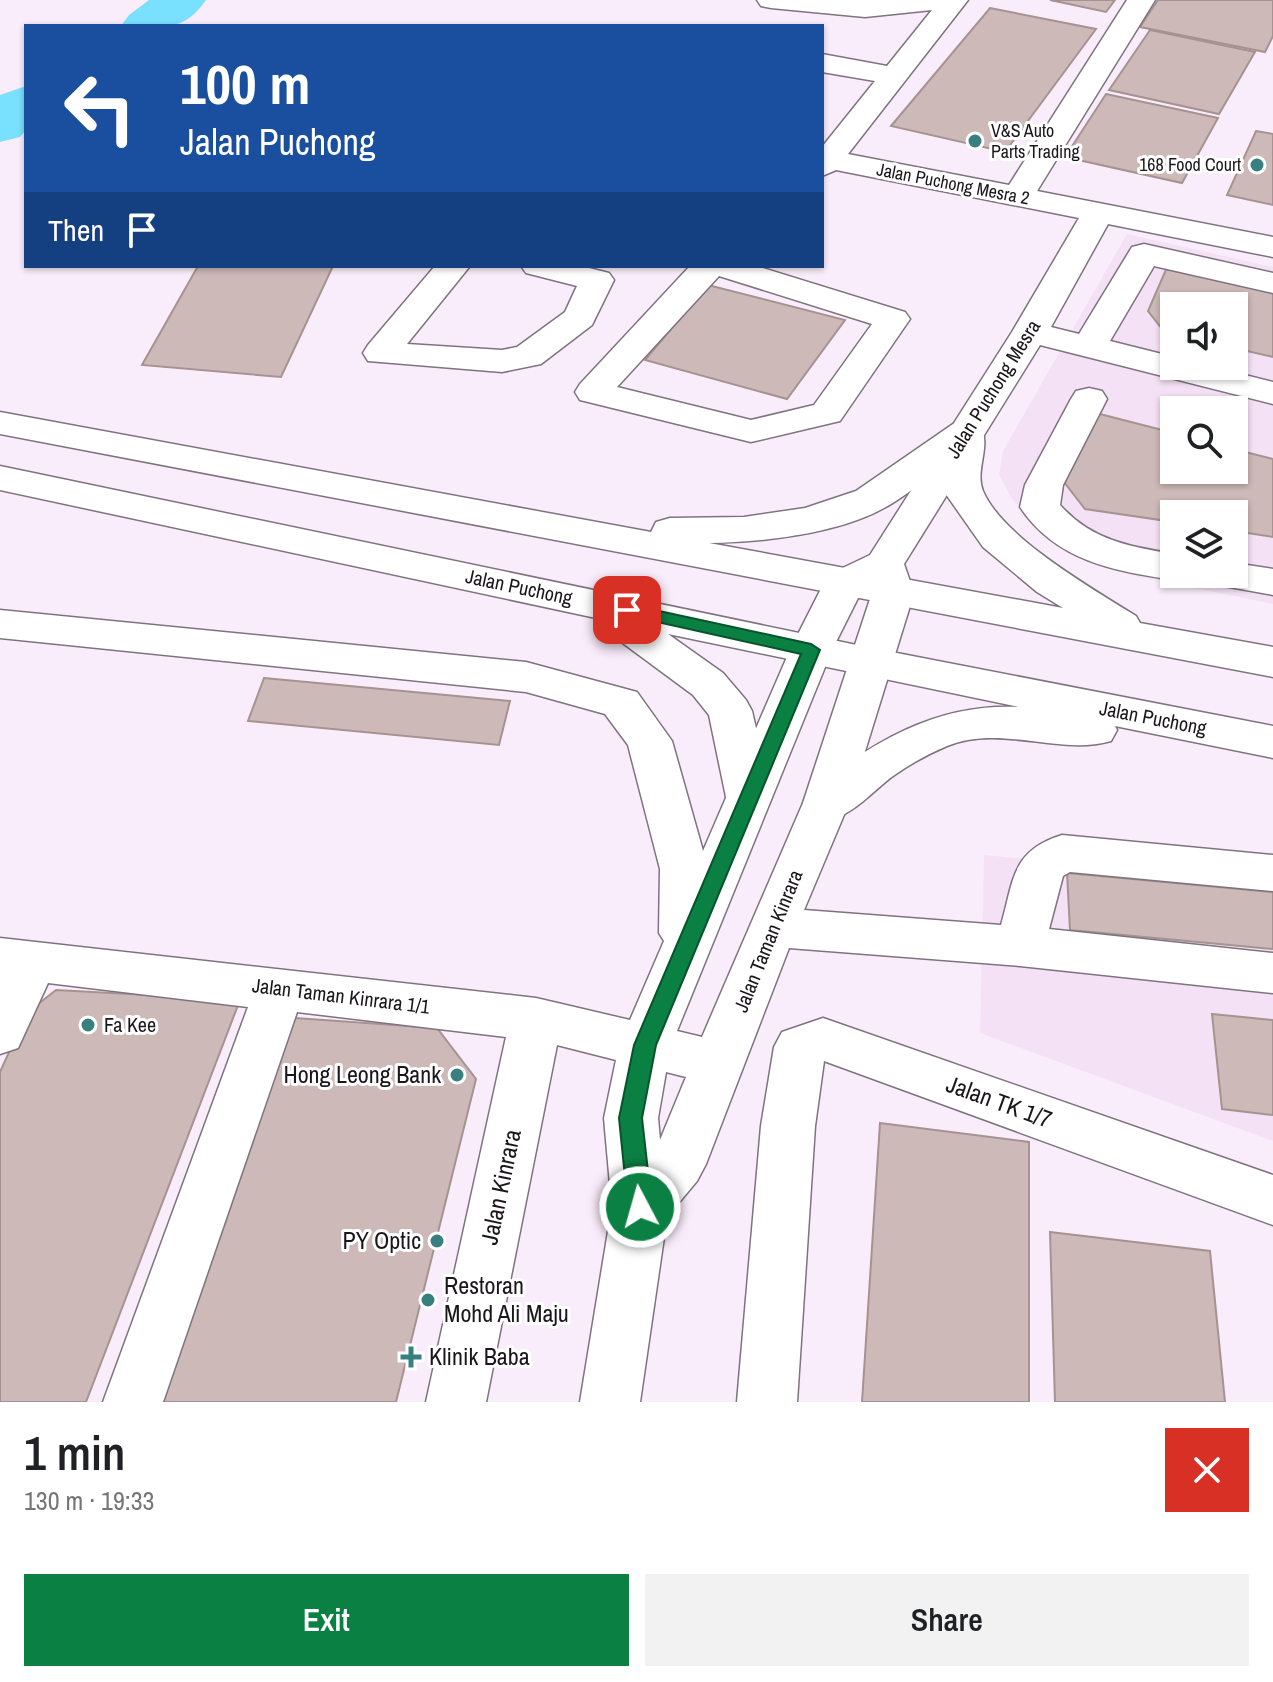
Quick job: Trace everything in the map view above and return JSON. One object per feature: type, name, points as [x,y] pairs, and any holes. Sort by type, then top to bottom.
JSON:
[{"type":"main road","points":[[771,0],[865,9],[952,0]]},
{"type":"main road","name":"Jalan Puchong Mesra 2","points":[[952,0],[825,162],[1099,211],[1273,247]]},
{"type":"main road","points":[[1017,197],[1141,0]]},
{"type":"main road","points":[[824,63],[895,76]]},
{"type":"main road","name":"Jalan Puchong Mesra","points":[[871,663],[889,578],[966,432],[1030,332],[1099,211]]},
{"type":"main road","points":[[1089,346],[1144,254],[1273,283]]},
{"type":"main road","points":[[451,268],[381,353],[502,361],[528,356],[580,318],[597,280],[546,268]]},
{"type":"main road","points":[[708,268],[593,392],[751,431],[827,413],[893,319],[727,268]]},
{"type":"main road","points":[[1030,332],[1273,393]]},
{"type":"main road","points":[[1089,399],[1044,485],[1040,507],[1058,530],[1088,548],[1123,559],[1160,565]]},
{"type":"main road","points":[[0,423],[845,583],[889,578],[1142,639],[1273,662]]},
{"type":"main road","points":[[584,533],[744,530],[811,520],[870,500],[966,432]]},
{"type":"main road","points":[[966,432],[962,490],[997,538],[1052,583],[1142,639]]},
{"type":"main road","name":"Jalan Puchong","points":[[0,478],[174,512],[871,663],[1273,742]]},
{"type":"main road","points":[[1248,578],[1273,582]]},
{"type":"main road","points":[[610,1402],[640,1207],[631,1118],[645,1045],[811,650],[845,583]]},
{"type":"main road","points":[[597,603],[680,661],[708,684],[730,711],[749,797]]},
{"type":"main road","points":[[0,624],[150,636],[526,677],[621,703],[650,741],[666,794],[684,869],[684,952]]},
{"type":"main road","name":"Jalan Taman Kinrara","points":[[640,1207],[678,1164],[772,927],[826,803],[871,663]]},
{"type":"main road","points":[[826,803],[885,757],[926,735],[979,723],[1273,742]]},
{"type":"main road","points":[[1020,946],[1042,866],[1062,853],[1273,873]]},
{"type":"main road","points":[[772,927],[1020,946],[1273,973]]},
{"type":"main road","points":[[0,1033],[17,959]]},
{"type":"main road","name":"Jalan Taman Kinrara 1/1","points":[[17,959],[536,1019],[719,1063]]},
{"type":"main road","points":[[133,1402],[280,989]]},
{"type":"main road","name":"Jalan Kinrara","points":[[456,1402],[536,1019]]},
{"type":"main road","name":"Jalan TK 1/7","points":[[767,1402],[788,1126],[800,1047],[823,1039],[1273,1200]]},
{"type":"shaded area","points":[[1127,234],[1273,267],[1273,604],[1194,588],[1248,588],[1248,500],[1160,500],[1160,581],[1130,575],[1065,550],[1042,533],[1012,499],[999,475],[1003,451]]},
{"type":"shaded area","points":[[984,855],[1273,883],[1273,1141],[980,1033]]},
{"type":"building","points":[[1050,0],[1115,0],[1106,12]]},
{"type":"building","points":[[1158,0],[1273,0],[1273,36],[1265,52],[1140,27]]},
{"type":"building","points":[[990,8],[1096,29],[1005,152],[891,126]]},
{"type":"building","points":[[1150,30],[1255,52],[1219,114],[1109,90]]},
{"type":"building","points":[[1106,94],[1218,118],[1182,183],[1065,157]]},
{"type":"building","name":"168 Food Court","points":[[1256,131],[1273,134],[1273,205],[1227,195]]},
{"type":"building","points":[[1168,265],[1273,290],[1273,357],[1248,351],[1248,292],[1160,292],[1160,326],[1148,311]]},
{"type":"building","points":[[197,268],[332,268],[281,377],[142,365]]},
{"type":"building","points":[[708,285],[845,320],[787,399],[645,360]]},
{"type":"building","points":[[1096,413],[1160,429],[1160,484],[1248,484],[1248,453],[1273,459],[1273,537],[1248,533],[1248,500],[1160,500],[1160,520],[1085,509],[1060,477]]},
{"type":"building","points":[[264,678],[510,701],[499,745],[248,721]]},
{"type":"building","points":[[1067,873],[1273,892],[1273,949],[1070,930]]},
{"type":"building","points":[[56,990],[240,1000],[86,1402],[0,1402],[0,1072],[27,1013]]},
{"type":"building","points":[[1212,1014],[1273,1020],[1273,1115],[1222,1109]]},
{"type":"building","points":[[281,1017],[437,1028],[476,1079],[396,1402],[141,1402]]},
{"type":"building","points":[[880,1123],[1029,1142],[1029,1402],[862,1402]]},
{"type":"building","points":[[1050,1232],[1210,1251],[1225,1402],[1055,1402]]},
{"type":"waterway","points":[[150,24],[181,0]]},
{"type":"waterway","points":[[0,125],[12,111],[24,104]]},
{"type":"place","name":"V&S Auto Parts Trading","points":[[975,141]]},
{"type":"place","name":"168 Food Court","points":[[1257,165]]},
{"type":"place","name":"Fa Kee","points":[[88,1025]]},
{"type":"place","name":"Hong Leong Bank","points":[[457,1075]]},
{"type":"place","name":"PY Optic","points":[[437,1241]]},
{"type":"place","name":"Restoran Mohd Ali Maju","points":[[428,1300]]},
{"type":"place","name":"Klinik Baba","points":[[411,1357]]},
{"type":"route","points":[[627,610],[811,650],[645,1045],[631,1118],[640,1207]]}]
